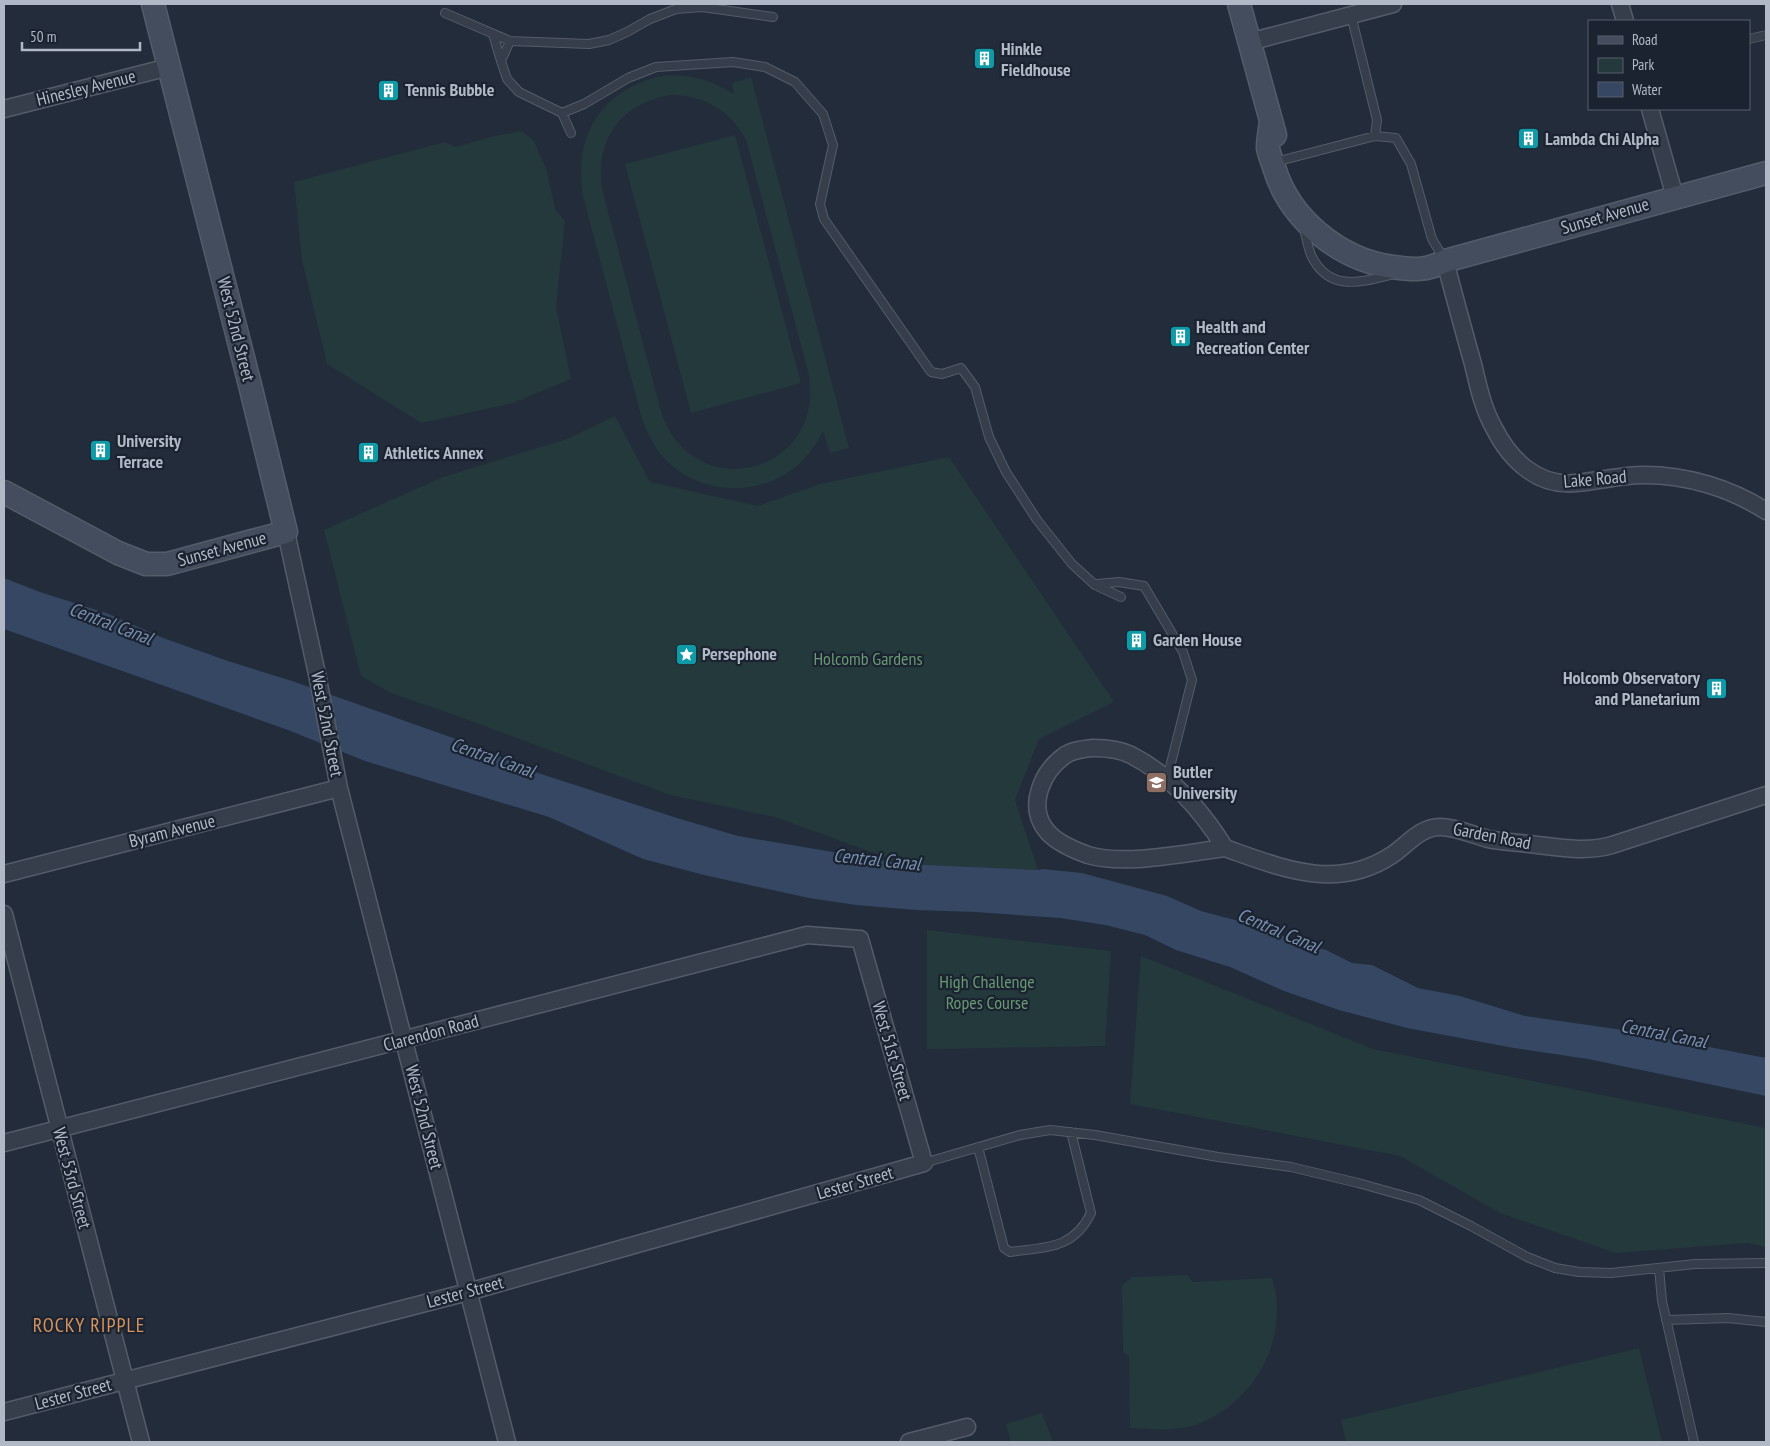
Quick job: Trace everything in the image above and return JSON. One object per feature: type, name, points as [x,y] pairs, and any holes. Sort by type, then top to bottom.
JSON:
[{"type":"street","name":"West 52nd Street","points":[[153,4],[286,532],[317,674],[339,788],[507,1442]]},
{"type":"street","points":[[1239,4],[1282,160],[1287,187]]},
{"type":"street","points":[[1249,42],[1393,4]]},
{"type":"street","points":[[1620,4],[1625,20]]},
{"type":"street","name":"Hinesley Avenue","points":[[4,109],[169,67]]},
{"type":"street","points":[[1650,110],[1674,197]]},
{"type":"street","points":[[1271,121],[1268,148],[1287,187]]},
{"type":"street","name":"Sunset Avenue","points":[[1287,187],[1300,217],[1321,236],[1353,256],[1376,265],[1411,270],[1433,268],[1445,261],[1766,173]]},
{"type":"street","name":"Sunset Avenue","points":[[1287,187],[1326,227],[1361,246],[1381,254],[1445,261]]},
{"type":"street","name":"Lake Road","points":[[1445,261],[1483,402],[1492,426],[1510,454],[1526,469],[1544,480],[1563,484],[1634,475],[1680,478],[1730,492],[1766,511]]},
{"type":"street","name":"Sunset Avenue","points":[[4,492],[118,553],[136,561],[157,565],[179,561],[286,532]]},
{"type":"street","name":"Garden Road","points":[[1225,848],[1204,818],[1184,795],[1130,754],[1116,750],[1101,748],[1079,750],[1065,755],[1049,773],[1038,795],[1039,817],[1045,829],[1075,850],[1104,858],[1126,860],[1225,848],[1299,872],[1316,875],[1344,874],[1381,862],[1396,853],[1421,832],[1436,827],[1444,827],[1492,840],[1579,850],[1595,849],[1766,795]]},
{"type":"street","name":"Byram Avenue","points":[[4,874],[339,788]]},
{"type":"street","name":"West 53rd Street","points":[[4,914],[141,1442]]},
{"type":"street","name":"Clarendon Road","points":[[4,1143],[807,934],[860,939]]},
{"type":"street","name":"West 51st Street","points":[[860,939],[924,1163]]},
{"type":"street","name":"Lester Street","points":[[4,1412],[468,1292],[924,1163]]},
{"type":"street","points":[[910,1442],[967,1427]]},
{"type":"lane","points":[[444,14],[510,41],[589,44],[609,40],[650,19],[676,9],[702,7],[774,17]]},
{"type":"lane","points":[[1351,15],[1377,120],[1375,136]]},
{"type":"lane","points":[[493,34],[506,79],[519,92],[562,114],[570,133]]},
{"type":"lane","points":[[1750,39],[1766,35]]},
{"type":"lane","points":[[501,61],[510,41]]},
{"type":"lane","points":[[562,114],[584,104],[628,78],[656,67],[733,62],[765,67],[795,82],[823,114],[833,145],[820,204],[824,219],[931,372],[942,374],[961,368],[975,387],[989,437],[1006,472],[1036,520],[1072,564],[1095,585],[1121,597]]},
{"type":"lane","points":[[1282,160],[1375,136],[1396,138],[1411,164],[1432,239],[1445,261]]},
{"type":"lane","points":[[1300,217],[1312,255],[1324,274],[1339,282],[1354,283],[1368,281],[1411,270]]},
{"type":"lane","points":[[1095,585],[1119,582],[1144,586],[1183,652],[1192,680],[1166,780]]},
{"type":"lane","points":[[924,1163],[1020,1135],[1050,1130],[1071,1132],[1291,1167],[1419,1200],[1527,1257],[1555,1268],[1579,1272],[1611,1273],[1695,1264],[1766,1262]]},
{"type":"lane","points":[[978,1147],[1004,1248],[1010,1252],[1055,1246],[1071,1239],[1086,1224],[1091,1214],[1071,1132]]},
{"type":"lane","points":[[1659,1268],[1662,1302],[1694,1442]]},
{"type":"lane","points":[[1666,1320],[1728,1318],[1766,1322]]},
{"type":"green space","points":[[667,75],[685,76],[702,79],[734,94],[732,83],[751,77],[849,448],[830,453],[823,431],[810,453],[804,459],[789,472],[773,481],[755,486],[736,488],[717,487],[699,482],[682,473],[667,461],[652,441],[642,419],[583,196],[581,173],[583,152],[588,133],[597,116],[610,102],[626,90],[645,81]],"holes":[[[671,95],[705,102],[724,113],[740,130],[746,140],[808,371],[809,406],[798,434],[779,455],[754,466],[727,469],[700,461],[677,442],[661,411],[602,189],[601,171],[603,154],[615,126],[625,115],[653,99]]]},
{"type":"green space","points":[[522,131],[534,141],[547,171],[555,209],[565,221],[556,307],[571,379],[513,403],[421,423],[327,364],[302,260],[294,182],[445,142],[456,147]]},
{"type":"green space","points":[[735,135],[801,383],[691,413],[625,164]]},
{"type":"green space","name":"Holcomb Gardens","points":[[615,416],[650,482],[758,506],[820,484],[949,457],[1114,702],[1039,739],[1015,800],[1038,870],[904,864],[775,817],[670,795],[391,693],[361,676],[324,530],[443,477],[567,439]]},
{"type":"green space","name":"High Challenge Ropes Course","points":[[927,930],[1111,951],[1105,1046],[927,1049]]},
{"type":"green space","points":[[1141,956],[1373,1049],[1766,1128],[1766,1247],[1748,1243],[1616,1253],[1500,1213],[1400,1156],[1130,1104]]},
{"type":"green space","points":[[1187,1275],[1193,1282],[1272,1278],[1277,1300],[1276,1323],[1272,1345],[1264,1365],[1251,1384],[1236,1401],[1218,1414],[1190,1427],[1164,1429],[1130,1428],[1129,1356],[1123,1352],[1122,1286],[1132,1277]]},
{"type":"green space","points":[[1639,1348],[1662,1442],[1346,1442],[1341,1420]]},
{"type":"green space","points":[[1042,1413],[1053,1442],[1011,1442],[1006,1424]]},
{"type":"water","name":"Central Canal","points":[[4,578],[40,592],[109,614],[163,638],[473,745],[538,773],[738,836],[904,864],[1043,869],[1082,873],[1167,896],[1201,911],[1265,928],[1297,942],[1326,950],[1352,963],[1372,965],[1418,988],[1460,996],[1525,1016],[1616,1029],[1766,1058],[1766,1096],[1588,1059],[1514,1048],[1407,1028],[1339,1010],[1284,991],[1230,967],[1176,950],[1145,935],[1105,925],[1060,918],[856,905],[809,898],[704,875],[643,859],[549,817],[365,761],[288,730],[4,629]]},
{"type":"place","name":"Hinkle Fieldhouse","points":[[985,59]]},
{"type":"place","name":"Tennis Bubble","points":[[389,90]]},
{"type":"place","name":"Lambda Chi Alpha","points":[[1529,139]]},
{"type":"place","name":"Health and Recreation Center","points":[[1180,337]]},
{"type":"place","name":"University Terrace","points":[[101,451]]},
{"type":"place","name":"Athletics Annex","points":[[368,453]]},
{"type":"place","name":"Garden House","points":[[1137,640]]},
{"type":"place","name":"Persephone","points":[[686,654]]},
{"type":"place","name":"Holcomb Observatory and Planetarium","points":[[1716,688]]},
{"type":"place","name":"Butler University","points":[[1157,782]]},
{"type":"district","name":"ROCKY RIPPLE","points":[[89,1325]]}]
